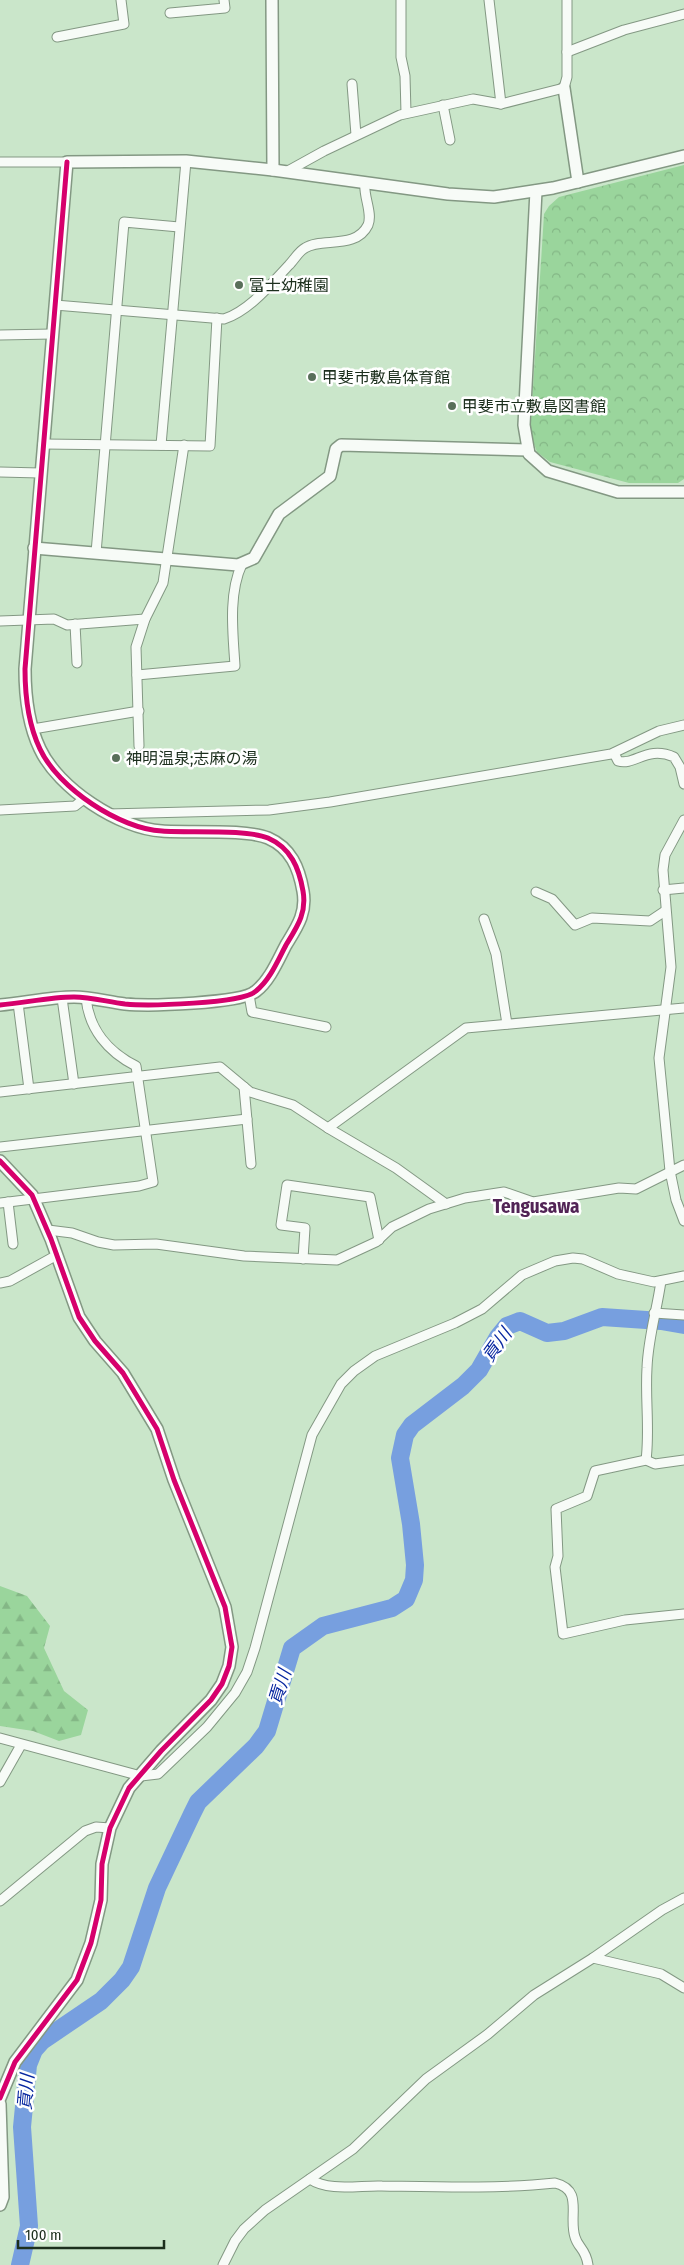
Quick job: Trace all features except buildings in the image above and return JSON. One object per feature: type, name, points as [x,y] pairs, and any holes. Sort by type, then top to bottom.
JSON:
[{"type":"street","points":[[58,37],[124,24],[121,0]]},
{"type":"street","points":[[170,14],[225,8],[224,0]]},
{"type":"street","points":[[272,0],[273,170]]},
{"type":"street","points":[[401,0],[402,57],[405,76],[406,113]]},
{"type":"street","points":[[489,0],[501,104]]},
{"type":"street","points":[[567,0],[568,52],[567,77],[564,88],[578,182]]},
{"type":"street","points":[[568,52],[624,30],[684,14]]},
{"type":"street","points":[[352,84],[356,135]]},
{"type":"street","points":[[286,172],[356,135],[406,113],[473,99],[501,104],[564,88]]},
{"type":"street","points":[[443,105],[450,140]]},
{"type":"street","points":[[0,162],[186,161],[273,170],[470,197],[494,197],[578,182],[684,156]]},
{"type":"street","points":[[162,445],[186,161]]},
{"type":"street","points":[[0,1005],[62,998],[86,998],[125,1004],[152,1004],[226,1000],[248,995],[256,992],[266,979],[301,919],[305,903],[299,872],[292,858],[282,846],[267,838],[250,834],[146,830],[133,827],[108,814],[85,798],[52,768],[40,750],[33,729],[26,701],[25,669],[67,162]]},
{"type":"street","points":[[55,305],[217,318],[235,316],[272,283],[305,247],[346,240],[362,232],[368,224],[369,215],[364,192],[365,183]]},
{"type":"street","points":[[536,191],[524,425],[528,450],[538,464],[548,471],[598,486],[633,493],[684,492]]},
{"type":"street","points":[[96,553],[124,222],[179,227]]},
{"type":"street","points":[[43,444],[210,446],[217,318]]},
{"type":"street","points":[[0,335],[52,334]]},
{"type":"street","points":[[140,746],[136,647],[145,619],[163,583],[184,445]]},
{"type":"street","points":[[34,548],[242,564],[254,558],[278,514],[330,476],[336,449],[341,445],[528,450]]},
{"type":"street","points":[[0,472],[40,472]]},
{"type":"street","points":[[137,675],[235,666],[234,596],[237,574],[242,564]]},
{"type":"street","points":[[0,621],[54,619],[67,625],[145,619]]},
{"type":"street","points":[[75,624],[77,663]]},
{"type":"street","points":[[33,729],[139,711]]},
{"type":"street","points":[[108,814],[269,810],[330,802],[614,752],[659,731],[684,725]]},
{"type":"street","points":[[614,752],[618,761],[624,762],[649,754],[666,754],[674,757],[680,767],[684,784]]},
{"type":"street","points":[[0,810],[75,806],[85,798]]},
{"type":"street","points":[[684,820],[665,854],[663,890],[670,967],[659,1058],[670,1171],[676,1200],[684,1220]]},
{"type":"street","points":[[663,890],[684,888]]},
{"type":"street","points":[[536,892],[552,899],[571,918],[575,925],[592,918],[650,921],[665,911]]},
{"type":"street","points":[[484,919],[496,954],[507,1024]]},
{"type":"street","points":[[248,995],[252,1012],[326,1027]]},
{"type":"street","points":[[62,998],[74,1084]]},
{"type":"street","points":[[13,1244],[4,1202],[139,1186],[153,1182],[136,1066],[116,1052],[95,1031],[88,1013],[86,998]]},
{"type":"street","points":[[18,1003],[28,1089]]},
{"type":"street","points":[[328,1128],[466,1028],[684,1008]]},
{"type":"street","points":[[0,1092],[220,1066],[250,1092],[293,1105],[396,1168],[446,1204]]},
{"type":"street","points":[[244,1087],[251,1164]]},
{"type":"street","points":[[0,1147],[247,1119]]},
{"type":"street","points":[[0,1161],[34,1199],[48,1230],[79,1317],[95,1341],[123,1373],[157,1429],[174,1480],[225,1607],[232,1647],[229,1666],[222,1684],[211,1700],[161,1751],[129,1788],[110,1828],[102,1864],[101,1900],[91,1943],[76,1980],[16,2062],[0,2098]]},
{"type":"street","points":[[48,1230],[72,1233],[98,1242],[114,1245],[156,1244],[244,1256],[337,1260],[379,1240],[392,1227],[446,1204],[488,1193],[504,1192],[533,1202],[619,1188],[636,1189],[684,1165]]},
{"type":"street","points":[[304,1259],[305,1228],[281,1225],[287,1184],[370,1197],[379,1240]]},
{"type":"street","points":[[0,1283],[10,1281],[56,1255]]},
{"type":"street","points":[[0,1738],[141,1776],[158,1774],[207,1727],[235,1693],[247,1672],[312,1435],[342,1384],[354,1371],[375,1356],[455,1323],[482,1309],[522,1275],[555,1261],[573,1258],[583,1259],[635,1278],[661,1281],[684,1276]]},
{"type":"street","points":[[646,1460],[648,1439],[647,1368],[651,1328],[661,1281]]},
{"type":"street","points":[[654,1313],[684,1315]]},
{"type":"street","points":[[684,1460],[654,1464],[646,1460],[596,1471],[587,1496],[556,1509],[558,1556],[555,1567],[563,1634],[626,1620],[684,1614]]},
{"type":"street","points":[[0,1782],[21,1744]]},
{"type":"street","points":[[0,1901],[85,1831],[96,1827],[110,1828]]},
{"type":"street","points":[[223,2265],[235,2241],[244,2229],[266,2210],[353,2149],[426,2079],[488,2034],[534,1995],[593,1958],[662,1910],[684,1898]]},
{"type":"street","points":[[593,1958],[661,1974],[684,1988]]},
{"type":"street","points":[[0,2104],[3,2197],[0,2205]]},
{"type":"street","points":[[310,2179],[322,2184],[357,2187],[498,2187],[555,2183],[564,2185],[572,2196],[575,2239],[583,2248],[588,2265]]},
{"type":"green space","points":[[684,165],[684,479],[678,483],[629,483],[550,462],[537,452],[531,436],[544,214],[549,206],[559,197]]},
{"type":"green space","points":[[0,1586],[27,1596],[50,1626],[44,1648],[64,1691],[88,1710],[81,1735],[59,1741],[33,1731],[0,1726]]},
{"type":"waterway","name":"貢川","points":[[20,2265],[29,2226],[22,2127],[28,2065],[34,2050],[42,2041],[101,2001],[122,1980],[131,1967],[157,1888],[198,1802],[256,1746],[267,1731],[292,1648],[323,1626],[392,1608],[406,1599],[414,1580],[415,1565],[411,1524],[400,1458],[405,1435],[412,1425],[463,1386],[479,1370],[498,1337],[507,1326],[520,1321],[547,1333],[564,1331],[602,1317],[661,1321],[684,1325]]},
{"type":"cycle path","points":[[0,1005],[74,997],[125,1004],[153,1005],[233,999],[247,995],[256,991],[270,976],[297,926],[304,906],[299,874],[293,860],[283,847],[276,842],[268,838],[246,833],[162,831],[145,829],[128,823],[92,804],[75,792],[49,764],[40,749],[33,730],[27,700],[25,669],[67,162]]},
{"type":"cycle path","points":[[0,1161],[32,1195],[51,1239],[79,1317],[95,1341],[123,1373],[157,1429],[174,1480],[225,1607],[232,1647],[229,1666],[222,1684],[211,1700],[161,1751],[129,1788],[110,1828],[102,1864],[101,1900],[91,1943],[77,1980],[15,2062],[0,2098]]},
{"type":"place","name":"富士幼稚園","points":[[239,285]]},
{"type":"place","name":"甲斐市敷島体育館","points":[[312,377]]},
{"type":"place","name":"甲斐市立敷島図書館","points":[[452,406]]},
{"type":"place","name":"神明温泉;志麻の湯","points":[[116,758]]},
{"type":"district","name":"Tengusawa","points":[[536,1206]]}]
